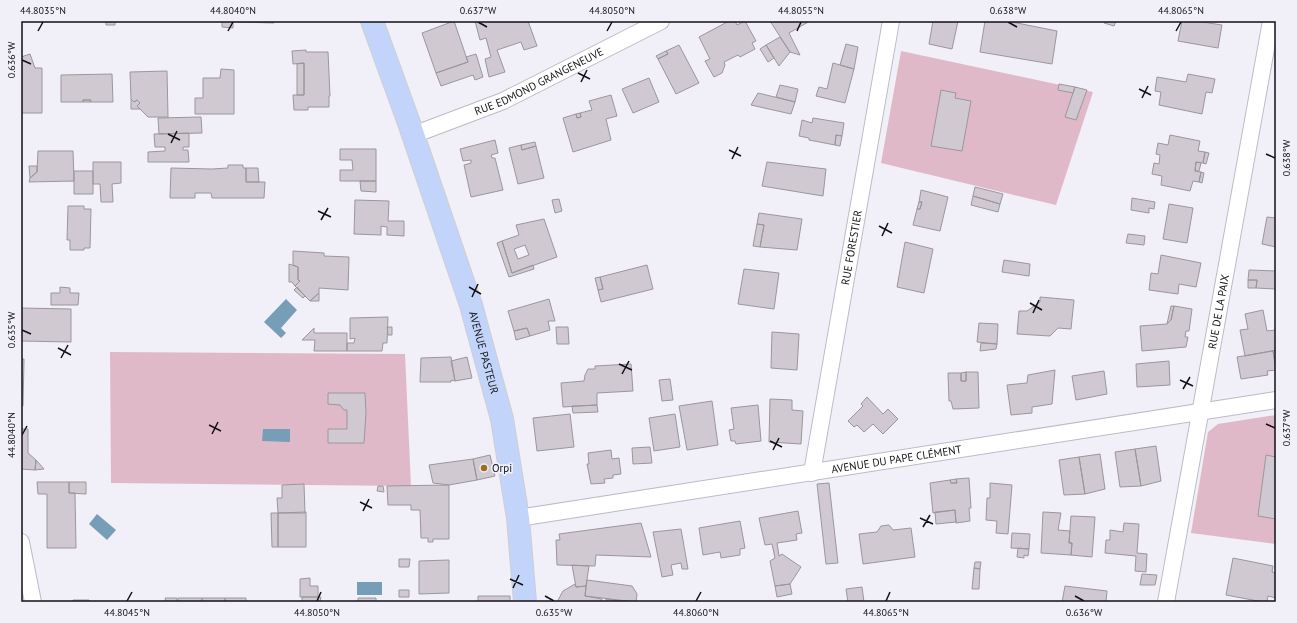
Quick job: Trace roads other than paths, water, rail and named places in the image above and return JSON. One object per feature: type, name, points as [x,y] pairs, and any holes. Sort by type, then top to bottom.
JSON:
[{"type":"main road","name":"AVENUE PASTEUR","points":[[372,21],[471,305],[502,419],[518,518],[524,602]]},
{"type":"street","name":"RUE EDMOND GRANGENEUVE","points":[[413,135],[503,101],[661,21]]},
{"type":"street","name":"RUE FORESTIER","points":[[812,473],[891,21]]},
{"type":"street","name":"RUE DE LA PAIX","points":[[1166,602],[1271,21]]},
{"type":"street","name":"AVENUE DU PAPE CLÉMENT","points":[[518,518],[1276,400]]},
{"type":"street","points":[[21,542],[33,602]]},
{"type":"water","points":[[286,299],[297,310],[281,328],[286,333],[281,338],[264,322]]},
{"type":"water","points":[[263,429],[290,429],[290,442],[262,441]]},
{"type":"water","points":[[97,514],[116,530],[107,540],[89,524]]},
{"type":"water","points":[[357,582],[382,582],[382,595],[357,595]]},
{"type":"place","name":"Orpi","points":[[484,468]]}]
